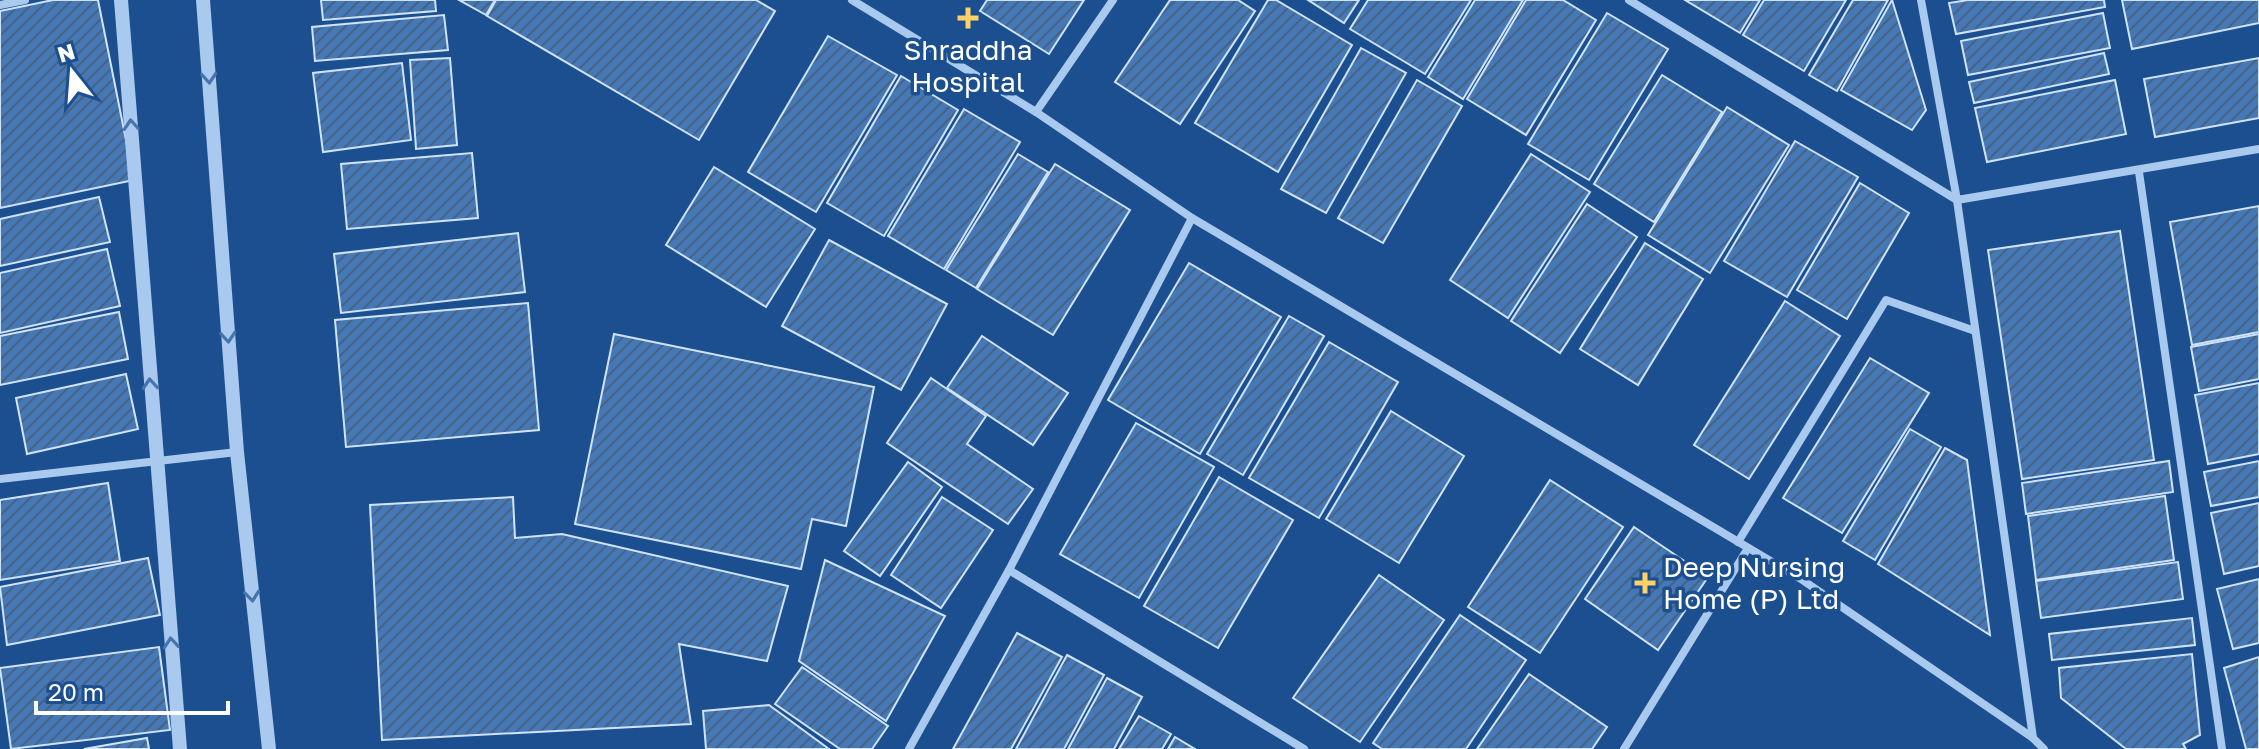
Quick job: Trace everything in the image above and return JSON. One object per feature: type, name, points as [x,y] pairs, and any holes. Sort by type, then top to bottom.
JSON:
[{"type":"street","points":[[0,5],[25,0]]},
{"type":"street","points":[[121,0],[180,749]]},
{"type":"street","points":[[203,0],[237,452],[269,749]]},
{"type":"street","points":[[852,0],[1036,112],[1192,218],[1801,579],[2033,738],[2044,749]]},
{"type":"street","points":[[1036,112],[1113,0]]},
{"type":"street","points":[[1629,0],[1957,200],[2139,172],[2259,149]]},
{"type":"street","points":[[1921,0],[1957,200],[2033,738]]},
{"type":"street","points":[[2139,172],[2222,749]]},
{"type":"street","points":[[909,749],[1009,570],[1192,218]]},
{"type":"street","points":[[1738,542],[1886,300],[1975,331]]},
{"type":"street","points":[[0,479],[237,452]]},
{"type":"street","points":[[1624,749],[1748,548]]},
{"type":"street","points":[[1009,570],[1304,749]]},
{"type":"building","points":[[53,0],[98,0],[134,180],[0,208],[0,11]]},
{"type":"building","points":[[321,0],[435,0],[436,11],[323,20]]},
{"type":"building","points":[[459,0],[495,0],[486,15]]},
{"type":"building","points":[[496,0],[756,0],[775,11],[699,140],[487,16]]},
{"type":"building","points":[[987,0],[1084,0],[1049,54],[980,11]]},
{"type":"building","points":[[1170,0],[1238,0],[1255,11],[1180,124],[1115,82]]},
{"type":"building","points":[[1268,0],[1276,0],[1352,45],[1278,172],[1195,123]]},
{"type":"building","points":[[1308,0],[1359,0],[1344,23]]},
{"type":"building","points":[[1368,0],[1471,0],[1425,74],[1350,29]]},
{"type":"building","points":[[1475,0],[1523,0],[1463,99],[1428,77]]},
{"type":"building","points":[[1526,0],[1563,0],[1596,20],[1526,135],[1467,99]]},
{"type":"building","points":[[1685,0],[1760,0],[1740,33]]},
{"type":"building","points":[[1764,0],[1846,0],[1804,71],[1743,35]]},
{"type":"building","points":[[1853,0],[1888,0],[1837,91],[1809,75]]},
{"type":"building","points":[[1892,0],[1926,110],[1912,130],[1841,90]]},
{"type":"building","points":[[1968,0],[2104,0],[2105,7],[1956,34],[1949,3]]},
{"type":"building","points":[[2122,0],[2259,0],[2259,23],[2132,49]]},
{"type":"building","points":[[1607,13],[1668,49],[1589,180],[1528,144]]},
{"type":"building","points":[[2103,13],[2110,48],[1968,75],[1961,41]]},
{"type":"building","points":[[444,15],[448,50],[315,61],[312,27]]},
{"type":"building","points":[[828,36],[897,75],[816,212],[748,172]]},
{"type":"building","points":[[1361,48],[1406,73],[1326,213],[1281,189]]},
{"type":"building","points":[[2104,53],[2109,74],[1974,103],[1969,82]]},
{"type":"building","points":[[450,58],[457,145],[416,149],[410,60]]},
{"type":"building","points":[[2259,58],[2259,118],[2155,137],[2144,79]]},
{"type":"building","points":[[402,63],[411,140],[323,152],[313,73]]},
{"type":"building","points":[[1662,75],[1722,112],[1654,222],[1594,184]]},
{"type":"building","points":[[901,76],[958,110],[884,236],[827,203]]},
{"type":"building","points":[[1417,80],[1462,106],[1383,243],[1338,218]]},
{"type":"building","points":[[2115,80],[2126,134],[1987,162],[1975,108]]},
{"type":"building","points":[[1727,107],[1789,145],[1710,273],[1648,235]]},
{"type":"building","points":[[964,109],[1020,142],[944,269],[888,236]]},
{"type":"building","points":[[1795,141],[1858,177],[1787,297],[1724,261]]},
{"type":"building","points":[[472,153],[478,218],[347,229],[341,164]]},
{"type":"building","points":[[1018,154],[1048,172],[976,288],[946,270]]},
{"type":"building","points":[[1531,154],[1590,192],[1508,318],[1450,280]]},
{"type":"building","points":[[1055,164],[1130,210],[1053,335],[977,289]]},
{"type":"building","points":[[714,167],[815,229],[766,307],[666,245]]},
{"type":"building","points":[[1860,183],[1909,213],[1847,319],[1797,290]]},
{"type":"building","points":[[99,197],[110,242],[0,266],[0,219]]},
{"type":"building","points":[[1587,204],[1637,237],[1560,353],[1511,321]]},
{"type":"building","points":[[2259,206],[2259,332],[2192,345],[2170,222]]},
{"type":"building","points":[[2120,231],[2154,460],[2022,479],[1988,250]]},
{"type":"building","points":[[518,233],[525,292],[341,313],[334,254]]},
{"type":"building","points":[[829,240],[947,304],[901,390],[782,326]]},
{"type":"building","points":[[1645,243],[1703,279],[1638,385],[1580,349]]},
{"type":"building","points":[[107,249],[120,306],[0,333],[0,273]]},
{"type":"building","points":[[1189,263],[1281,317],[1200,454],[1108,400]]},
{"type":"building","points":[[1785,301],[1840,336],[1749,479],[1694,445]]},
{"type":"building","points":[[528,303],[539,430],[346,447],[335,320]]},
{"type":"building","points":[[119,312],[128,359],[0,385],[0,336]]},
{"type":"building","points":[[1289,316],[1324,336],[1243,475],[1207,454]]},
{"type":"building","points":[[614,334],[874,387],[846,526],[812,519],[801,569],[575,524]]},
{"type":"building","points":[[2259,334],[2259,379],[2199,391],[2191,347]]},
{"type":"building","points":[[982,336],[1068,393],[1033,445],[947,388]]},
{"type":"building","points":[[1329,342],[1398,382],[1319,518],[1249,478]]},
{"type":"building","points":[[1870,358],[1929,393],[1842,533],[1783,498]]},
{"type":"building","points":[[126,374],[138,429],[27,454],[16,398]]},
{"type":"building","points":[[931,378],[986,416],[967,444],[1033,489],[1008,524],[887,443]]},
{"type":"building","points":[[2259,383],[2259,454],[2208,464],[2195,395]]},
{"type":"building","points":[[1391,411],[1464,456],[1399,563],[1326,519]]},
{"type":"building","points":[[1136,423],[1214,467],[1139,598],[1060,554]]},
{"type":"building","points":[[1910,429],[1941,447],[1875,560],[1843,541]]},
{"type":"building","points":[[1945,448],[1967,460],[1990,635],[1878,564]]},
{"type":"building","points":[[2169,461],[2173,492],[2026,514],[2022,483]]},
{"type":"building","points":[[2259,461],[2259,497],[2211,506],[2204,472]]},
{"type":"building","points":[[908,462],[942,487],[880,576],[844,551]]},
{"type":"building","points":[[1219,477],[1293,520],[1218,648],[1144,606]]},
{"type":"building","points":[[1550,480],[1623,527],[1540,653],[1468,607]]},
{"type":"building","points":[[108,483],[120,561],[0,580],[0,500]]},
{"type":"building","points":[[2165,496],[2174,560],[2036,580],[2028,516]]},
{"type":"building","points":[[513,497],[515,538],[562,534],[788,586],[767,661],[679,644],[691,724],[382,740],[370,505]]},
{"type":"building","points":[[942,497],[993,530],[941,608],[891,575]]},
{"type":"building","points":[[2259,503],[2259,566],[2224,574],[2211,513]]},
{"type":"building","points":[[1634,527],[1708,577],[1658,650],[1585,599]]},
{"type":"building","points":[[148,558],[160,615],[7,645],[0,587]]},
{"type":"building","points":[[825,560],[945,616],[886,721],[799,661]]},
{"type":"building","points":[[2178,562],[2183,599],[2041,618],[2036,581]]},
{"type":"building","points":[[1379,575],[1444,620],[1360,742],[1293,698]]},
{"type":"building","points":[[2259,579],[2259,643],[2233,649],[2217,589]]},
{"type":"building","points":[[1460,615],[1526,660],[1466,749],[1382,749],[1373,743]]},
{"type":"building","points":[[2192,618],[2195,645],[2052,660],[2049,634]]},
{"type":"building","points":[[1017,633],[1062,657],[1011,749],[953,749]]},
{"type":"building","points":[[159,647],[170,730],[11,749],[0,668]]},
{"type":"building","points":[[2192,654],[2200,735],[2183,744],[2186,749],[2126,749],[2061,698],[2059,668]]},
{"type":"building","points":[[1067,655],[1104,675],[1064,749],[1016,749]]},
{"type":"building","points":[[2259,657],[2259,749],[2246,749],[2224,668]]},
{"type":"building","points":[[802,667],[888,726],[872,749],[840,749],[775,704]]},
{"type":"building","points":[[1529,674],[1607,727],[1592,749],[1477,749]]},
{"type":"building","points":[[1107,678],[1142,697],[1114,749],[1068,749]]},
{"type":"building","points":[[769,705],[829,749],[706,749],[703,711]]},
{"type":"building","points":[[1139,716],[1171,734],[1162,749],[1119,749]]},
{"type":"building","points":[[1175,737],[1195,749],[1168,749]]},
{"type":"building","points":[[147,738],[149,749],[84,749]]},
{"type":"place","name":"Shraddha Hospital","points":[[968,18]]},
{"type":"place","name":"Deep Nursing Home (P) Ltd","points":[[1645,583]]}]
